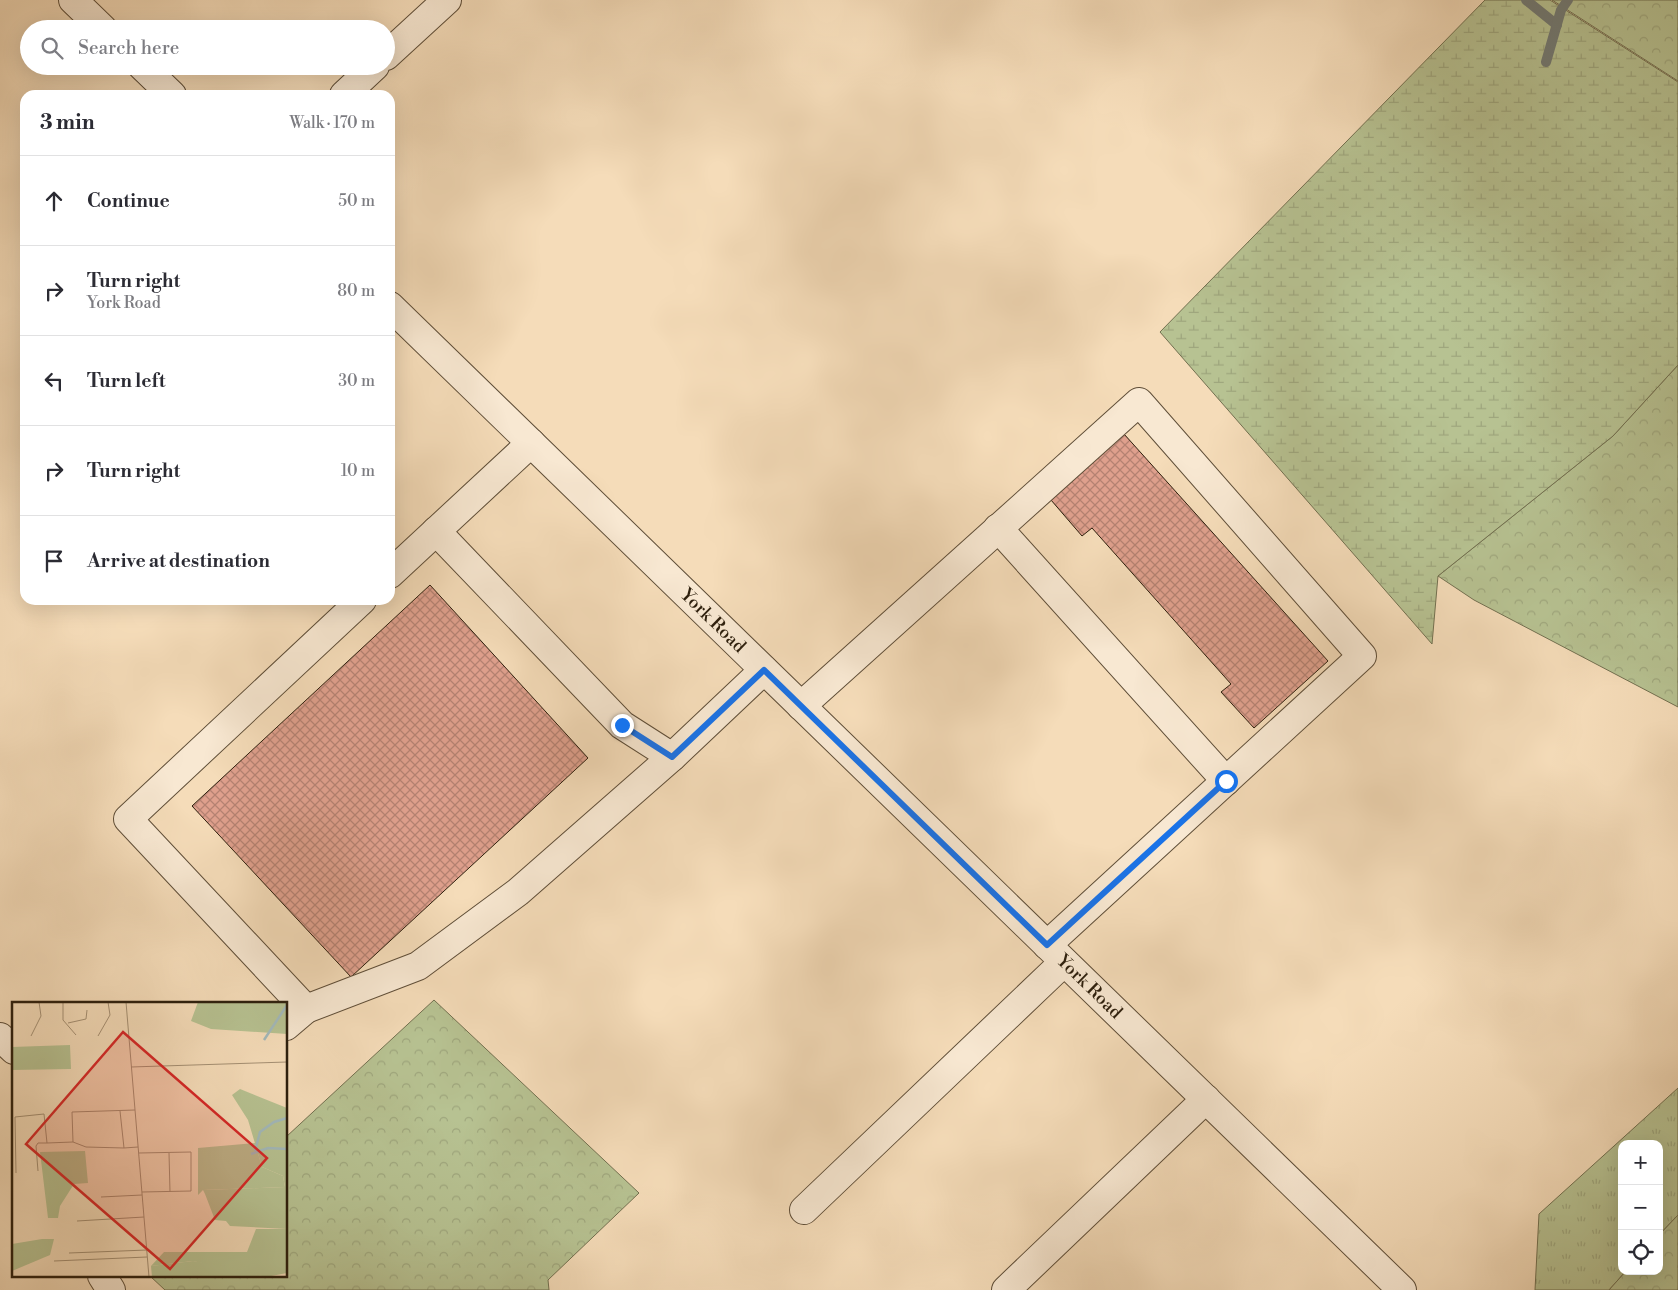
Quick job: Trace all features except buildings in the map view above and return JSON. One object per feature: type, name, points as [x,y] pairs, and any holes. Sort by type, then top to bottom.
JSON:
[{"type":"street","points":[[74,0],[94,20]]},
{"type":"street","points":[[395,48],[447,0]]},
{"type":"street","points":[[151,75],[167,90]]},
{"type":"street","points":[[349,90],[365,75]]},
{"type":"street","name":"York Road","points":[[395,311],[1402,1290]]},
{"type":"street","points":[[801,706],[1139,402],[1362,656],[1226,781],[804,1210]]},
{"type":"street","points":[[395,569],[531,443]]},
{"type":"street","points":[[998,528],[1226,781]]},
{"type":"street","points":[[436,531],[622,725],[672,757]]},
{"type":"street","points":[[306,1008],[128,819],[357,605]]},
{"type":"street","points":[[288,1024],[306,1008],[418,966],[518,892],[672,757],[764,670]]},
{"type":"street","points":[[0,1037],[12,1048]]},
{"type":"street","points":[[1006,1290],[1206,1099]]},
{"type":"street","points":[[103,1278],[111,1290]]},
{"type":"green space","points":[[1485,0],[1550,0],[1678,82],[1678,365],[1613,436],[1438,576],[1432,644],[1160,332]]},
{"type":"green space","points":[[1552,0],[1678,0],[1678,81]]},
{"type":"green space","points":[[1678,365],[1678,707],[1474,600],[1438,576],[1613,436]]},
{"type":"green space","points":[[434,1000],[639,1193],[548,1280],[549,1290],[165,1290],[152,1278],[288,1278],[288,1135]]},
{"type":"green space","points":[[1678,1088],[1678,1215],[1663,1231],[1663,1140],[1621,1140]]},
{"type":"green space","points":[[1618,1142],[1618,1275],[1622,1275],[1609,1290],[1535,1290],[1539,1214]]},
{"type":"green space","points":[[1678,1215],[1678,1290],[1609,1290],[1622,1275],[1663,1275],[1663,1231]]},
{"type":"waterway","points":[[1526,0],[1557,25]]},
{"type":"waterway","points":[[1546,62],[1561,10],[1568,0]]},
{"type":"route","points":[[622,725],[672,757],[764,670],[1047,945],[1226,781]]}]
